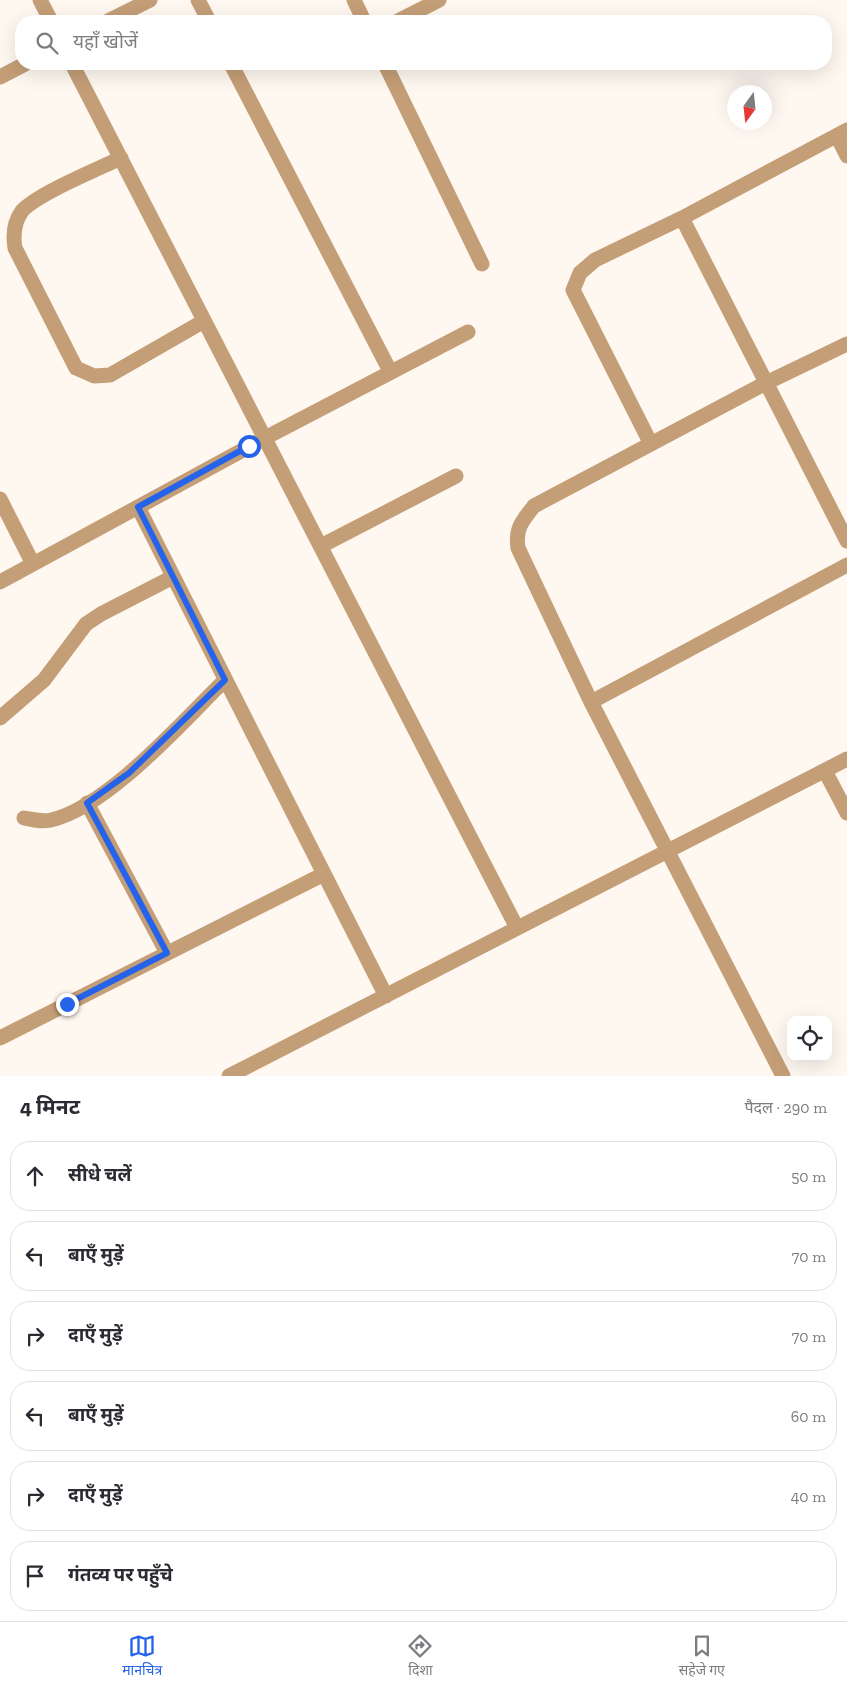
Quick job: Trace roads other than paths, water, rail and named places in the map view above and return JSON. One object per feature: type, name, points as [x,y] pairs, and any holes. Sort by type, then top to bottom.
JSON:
[{"type":"street","points":[[40,0],[47,15]]},
{"type":"street","points":[[120,15],[150,0]]},
{"type":"street","points":[[198,0],[206,15]]},
{"type":"street","points":[[354,0],[361,15]]},
{"type":"street","points":[[410,15],[439,0]]},
{"type":"street","points":[[0,77],[15,69]]},
{"type":"street","points":[[75,70],[517,928]]},
{"type":"street","points":[[234,70],[390,371]]},
{"type":"street","points":[[388,70],[482,264]]},
{"type":"street","points":[[651,444],[573,290],[580,273],[595,260],[682,218],[842,133],[847,156]]},
{"type":"street","points":[[121,158],[36,200],[21,212],[13,236],[15,248],[76,368],[94,376],[110,375],[204,320]]},
{"type":"street","points":[[682,218],[847,541]]},
{"type":"street","points":[[0,582],[390,371],[468,332]]},
{"type":"street","points":[[783,1076],[591,702],[518,548],[516,535],[519,524],[534,506],[766,383],[847,344]]},
{"type":"street","points":[[321,546],[456,476]]},
{"type":"street","points":[[0,499],[33,564]]},
{"type":"street","points":[[138,507],[386,996]]},
{"type":"street","points":[[591,702],[847,565]]},
{"type":"street","points":[[0,718],[44,680],[86,624],[101,614],[173,577]]},
{"type":"street","points":[[24,818],[38,822],[51,820],[76,810],[87,803],[129,773],[225,680]]},
{"type":"street","points":[[229,1076],[847,760]]},
{"type":"street","points":[[825,770],[847,814]]},
{"type":"street","points":[[87,803],[167,953]]},
{"type":"street","points":[[0,1038],[324,874]]}]
